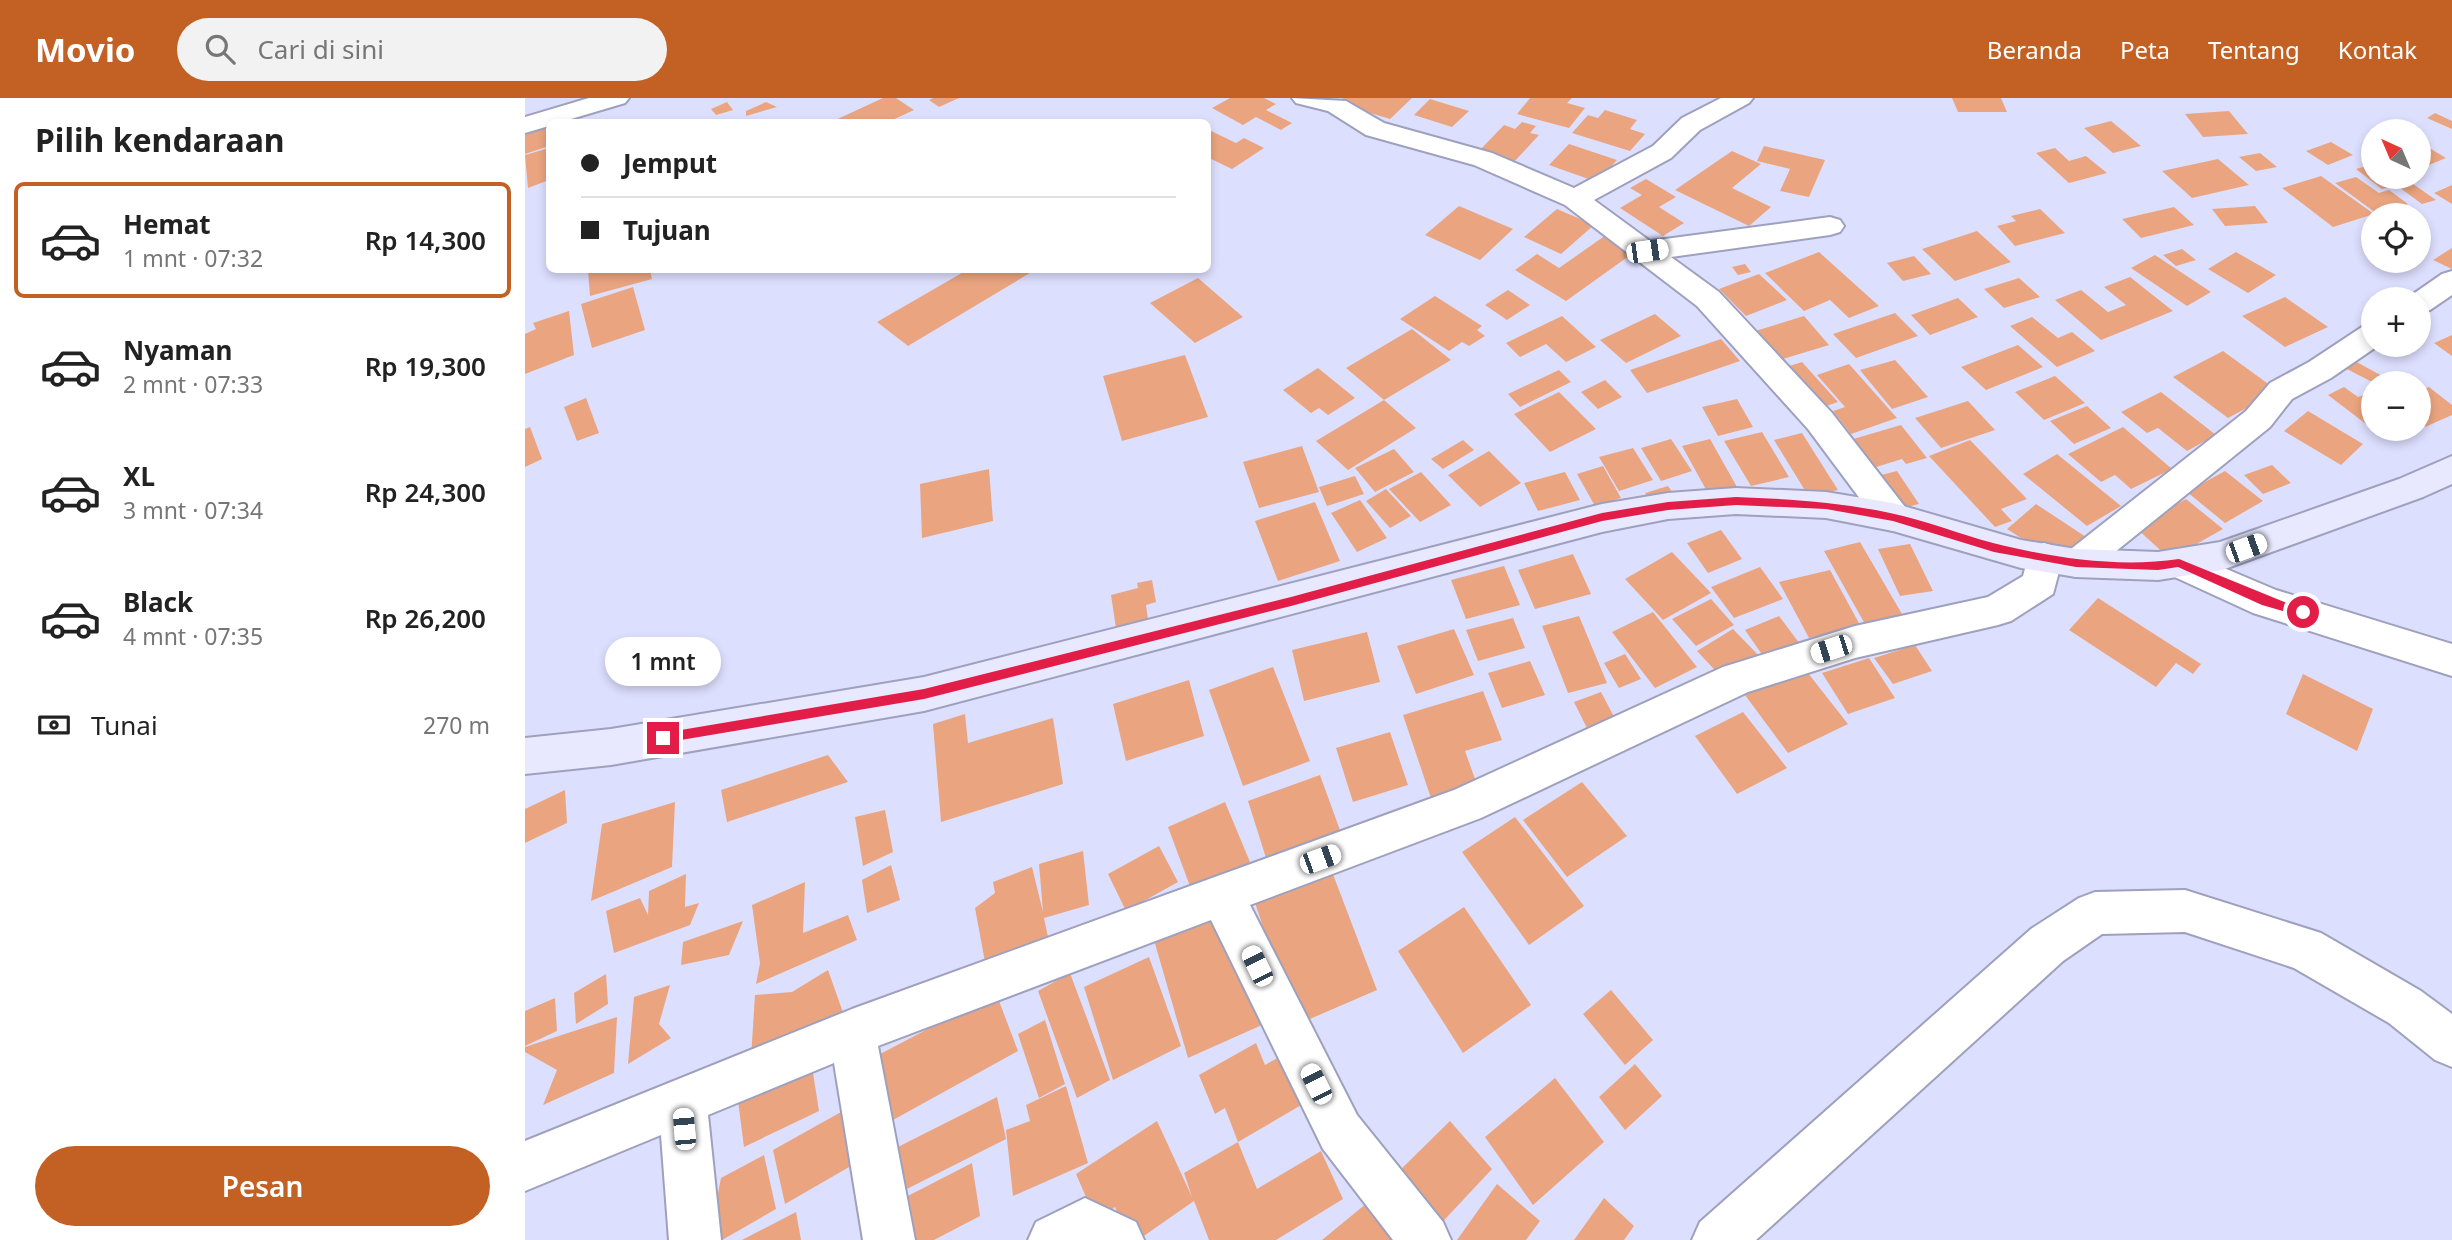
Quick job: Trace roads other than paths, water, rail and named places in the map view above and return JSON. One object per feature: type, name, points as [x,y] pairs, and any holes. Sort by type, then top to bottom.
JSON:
[{"type":"street","points":[[525,125],[616,98]]},
{"type":"street","points":[[1305,98],[1337,106],[1375,129],[1483,159],[1575,199],[1709,299],[1820,421],[1893,517]]},
{"type":"street","points":[[1575,199],[1662,152],[1691,124],[1740,98]]},
{"type":"street","points":[[1647,251],[1830,226]]},
{"type":"street","points":[[2431,295],[2452,281]]},
{"type":"street","points":[[525,1166],[852,1032],[1466,805],[1737,679],[1855,642],[1896,635],[1998,610],[2040,584],[2060,560],[2258,419],[2281,391],[2320,370],[2361,342]]},
{"type":"street","points":[[525,756],[611,747],[924,694],[1305,598],[1602,517],[1668,506],[1736,501],[1826,505],[1893,517],[1994,548],[2060,560],[2158,566],[2222,556],[2411,488],[2452,469]]},
{"type":"street","points":[[2179,563],[2266,602],[2452,660]]},
{"type":"street","points":[[1222,895],[1340,1132],[1425,1240]]},
{"type":"street","points":[[1718,1240],[2047,945],[2095,913],[2185,911],[2305,949],[2405,1007],[2452,1043]]},
{"type":"street","points":[[852,1032],[889,1240]]},
{"type":"street","points":[[682,1101],[695,1240]]},
{"type":"street","points":[[1054,1240],[1086,1224],[1118,1240]]}]
